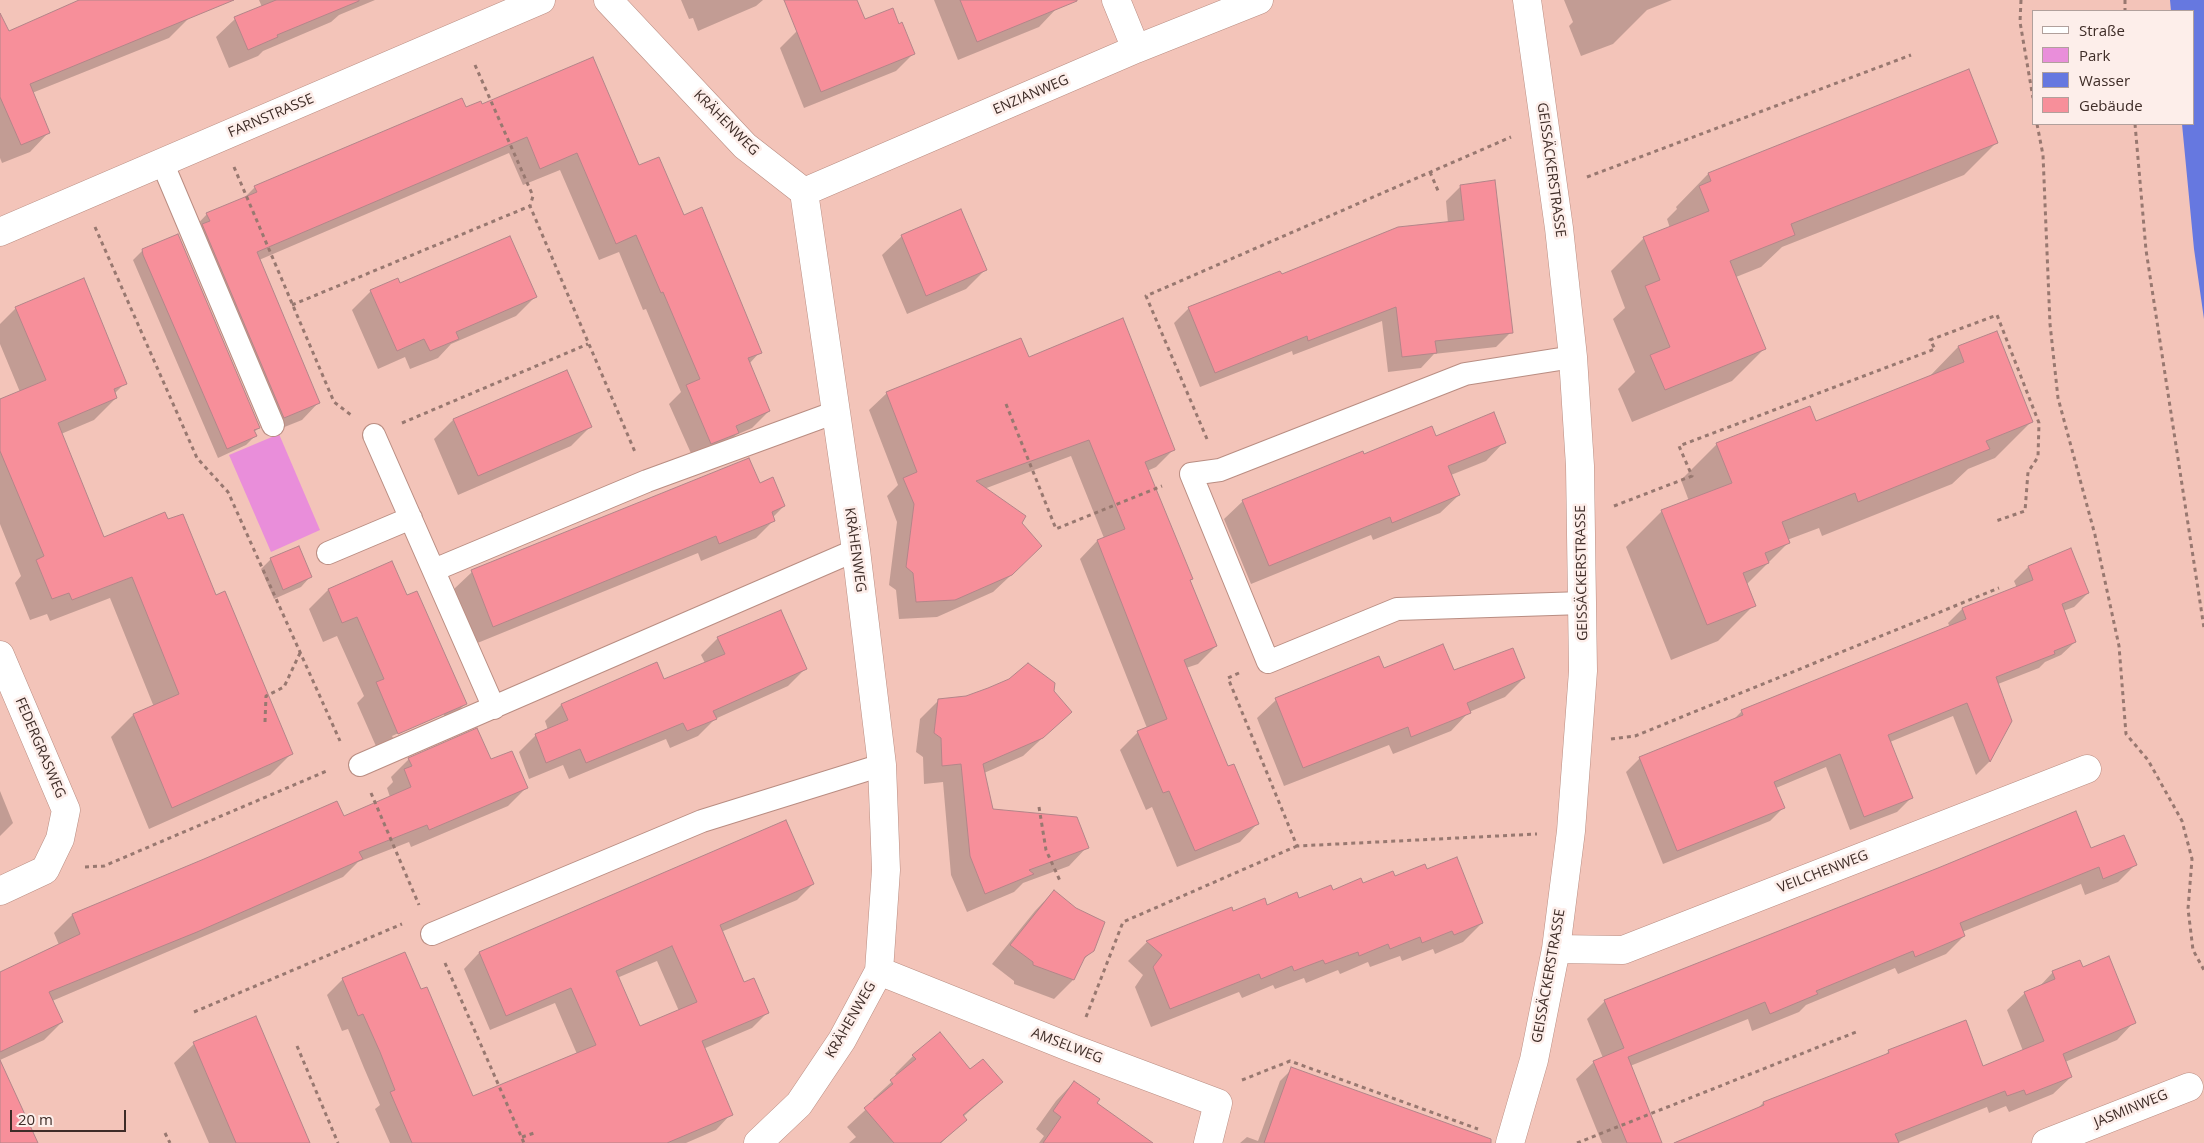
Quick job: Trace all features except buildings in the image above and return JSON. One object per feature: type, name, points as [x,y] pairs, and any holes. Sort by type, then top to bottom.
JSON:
[{"type":"street","name":"FARNSTRASSE","points":[[0,232],[541,0]]},
{"type":"street","name":"KRÄHENWEG","points":[[608,0],[746,146],[804,192],[856,550],[882,765],[886,870],[879,971],[842,1040],[799,1104],[758,1143]]},
{"type":"street","points":[[1116,0],[1136,50]]},
{"type":"street","name":"ENZIANWEG","points":[[804,192],[1136,50],[1259,0]]},
{"type":"street","name":"GEISSÄCKERSTRASSE","points":[[1510,1142],[1534,1060],[1556,949],[1571,831],[1583,671],[1581,519],[1573,357],[1553,190],[1527,0]]},
{"type":"street","name":"FEDERGRASWEG","points":[[0,655],[66,810],[60,839],[44,870]]},
{"type":"street","name":"VEILCHENWEG","points":[[1556,949],[1622,950],[2087,769]]},
{"type":"street","points":[[0,891],[44,870]]},
{"type":"street","name":"AMSELWEG","points":[[879,971],[1074,1049],[1218,1103],[1208,1143]]},
{"type":"street","name":"JASMINWEG","points":[[2046,1143],[2189,1087]]},
{"type":"lane","points":[[162,162],[273,425]]},
{"type":"lane","points":[[1573,357],[1464,374],[1220,470],[1191,474],[1268,662],[1397,609],[1583,603]]},
{"type":"lane","points":[[434,570],[647,481],[836,412]]},
{"type":"lane","points":[[374,435],[494,708]]},
{"type":"lane","points":[[328,553],[411,518]]},
{"type":"lane","points":[[357,762],[494,708],[856,550]]},
{"type":"lane","points":[[432,934],[702,821],[882,765]]},
{"type":"path","points":[[2021,0],[2020,22],[2032,92]]},
{"type":"path","points":[[462,35],[533,196],[530,206],[647,481]]},
{"type":"path","points":[[1553,190],[1911,55]]},
{"type":"path","points":[[1220,470],[1146,296],[1544,123]]},
{"type":"path","points":[[2037,125],[2043,155],[2050,324],[2058,398],[2095,535],[2119,646],[2126,734],[2148,760],[2182,821],[2192,859],[2188,909],[2193,950],[2204,970]]},
{"type":"path","points":[[2135,125],[2146,250],[2204,628]]},
{"type":"path","points":[[221,137],[334,402],[374,435],[588,344]]},
{"type":"path","points":[[1430,172],[1439,193]]},
{"type":"path","points":[[44,870],[104,866],[357,762],[340,740],[228,492],[197,458],[82,196]]},
{"type":"path","points":[[292,305],[530,206]]},
{"type":"path","points":[[1581,519],[1692,476],[1679,446],[1935,349],[1930,340],[1997,315],[2039,423],[2038,457],[2028,472],[2025,510],[1996,522]]},
{"type":"path","points":[[1006,404],[1056,529],[1191,474]]},
{"type":"path","points":[[1578,744],[1635,736],[1999,588]]},
{"type":"path","points":[[265,722],[266,696],[284,687],[300,652]]},
{"type":"path","points":[[1268,662],[1228,678],[1296,846]]},
{"type":"path","points":[[1039,806],[1046,850],[1061,883]]},
{"type":"path","points":[[1074,1049],[1123,922],[1296,846],[1571,831]]},
{"type":"path","points":[[194,1012],[405,923]]},
{"type":"path","points":[[1577,1143],[1856,1032]]},
{"type":"path","points":[[297,1046],[338,1143]]},
{"type":"path","points":[[1200,1096],[1290,1061],[1510,1142]]},
{"type":"path","points":[[166,1133],[170,1143]]},
{"type":"path","points":[[522,1137],[534,1133]]},
{"type":"green space","points":[[279,434],[320,530],[271,552],[229,455]]},
{"type":"water","points":[[2170,0],[2204,0],[2204,319],[2194,249],[2182,125],[2194,125],[2194,10],[2171,10]]}]
